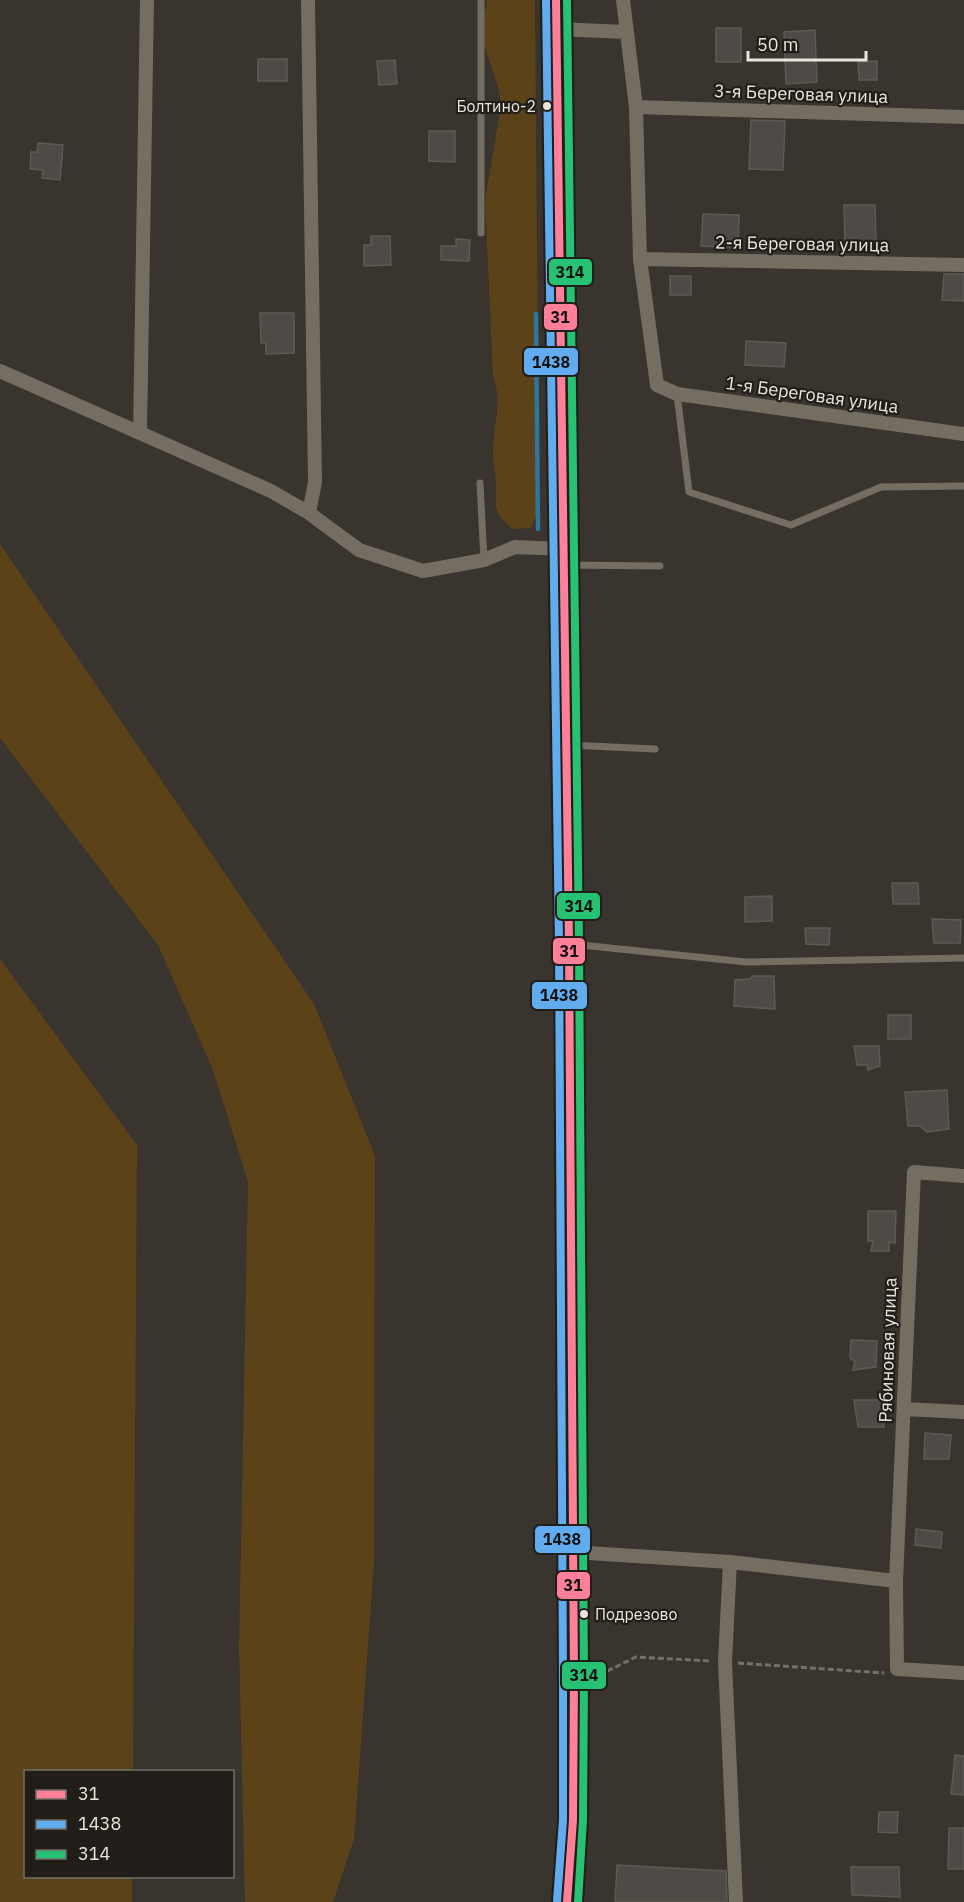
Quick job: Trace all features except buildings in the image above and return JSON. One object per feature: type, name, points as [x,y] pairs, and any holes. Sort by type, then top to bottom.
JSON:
[{"type":"main road","points":[[556,0],[569,944],[573,1820],[567,1902]]},
{"type":"street","points":[[140,433],[147,0]]},
{"type":"street","points":[[308,0],[315,482],[309,513]]},
{"type":"street","points":[[623,0],[625,32],[636,107],[640,259]]},
{"type":"street","points":[[556,29],[625,32]]},
{"type":"street","name":"3-я Береговая улица","points":[[636,107],[964,117]]},
{"type":"street","name":"2-я Береговая улица","points":[[640,259],[964,266]]},
{"type":"street","name":"1-я Береговая улица","points":[[640,259],[657,385],[678,394],[964,435]]},
{"type":"street","points":[[0,371],[271,491],[309,513],[359,550],[423,571],[484,560],[515,547],[562,557]]},
{"type":"street","name":"Рябиновая улица","points":[[897,1669],[896,1581],[914,1172],[964,1176]]},
{"type":"street","points":[[904,1409],[964,1412]]},
{"type":"street","points":[[572,1552],[730,1562],[896,1581]]},
{"type":"street","points":[[730,1562],[725,1662],[736,1902]]},
{"type":"street","points":[[897,1669],[964,1673]]},
{"type":"lane","points":[[481,0],[481,233]]},
{"type":"lane","points":[[678,394],[689,492],[790,525],[881,487],[964,486]]},
{"type":"lane","points":[[480,483],[484,560]]},
{"type":"lane","points":[[562,557],[660,566]]},
{"type":"lane","points":[[565,744],[655,749]]},
{"type":"lane","points":[[569,944],[746,962],[964,958]]},
{"type":"path","points":[[589,1679],[594,1679],[636,1657],[881,1674],[897,1669]]},
{"type":"shaded area","points":[[487,0],[535,0],[539,508],[531,528],[513,529],[499,515],[496,506],[493,443],[497,394],[493,376],[485,201],[501,105],[481,27]]},
{"type":"shaded area","points":[[0,544],[314,1004],[375,1156],[374,1563],[354,1839],[333,1902],[245,1902],[239,1647],[248,1182],[213,1070],[158,945],[0,738]]},
{"type":"shaded area","points":[[0,959],[137,1145],[133,1770],[24,1770],[24,1878],[132,1878],[132,1902],[0,1902]]},
{"type":"waterway","points":[[536,314],[538,529]]},
{"type":"transit line","name":"1438","points":[[546,0],[559,944],[563,1820],[557,1901]]},
{"type":"transit line","name":"31","points":[[556,0],[569,944],[574,1679],[573,1820],[567,1902]]},
{"type":"transit line","name":"314","points":[[567,0],[579,944],[584,1679],[583,1820],[578,1902]]},
{"type":"place","name":"Болтино-2","points":[[547,106]]},
{"type":"place","name":"Подрезово","points":[[584,1614]]}]
